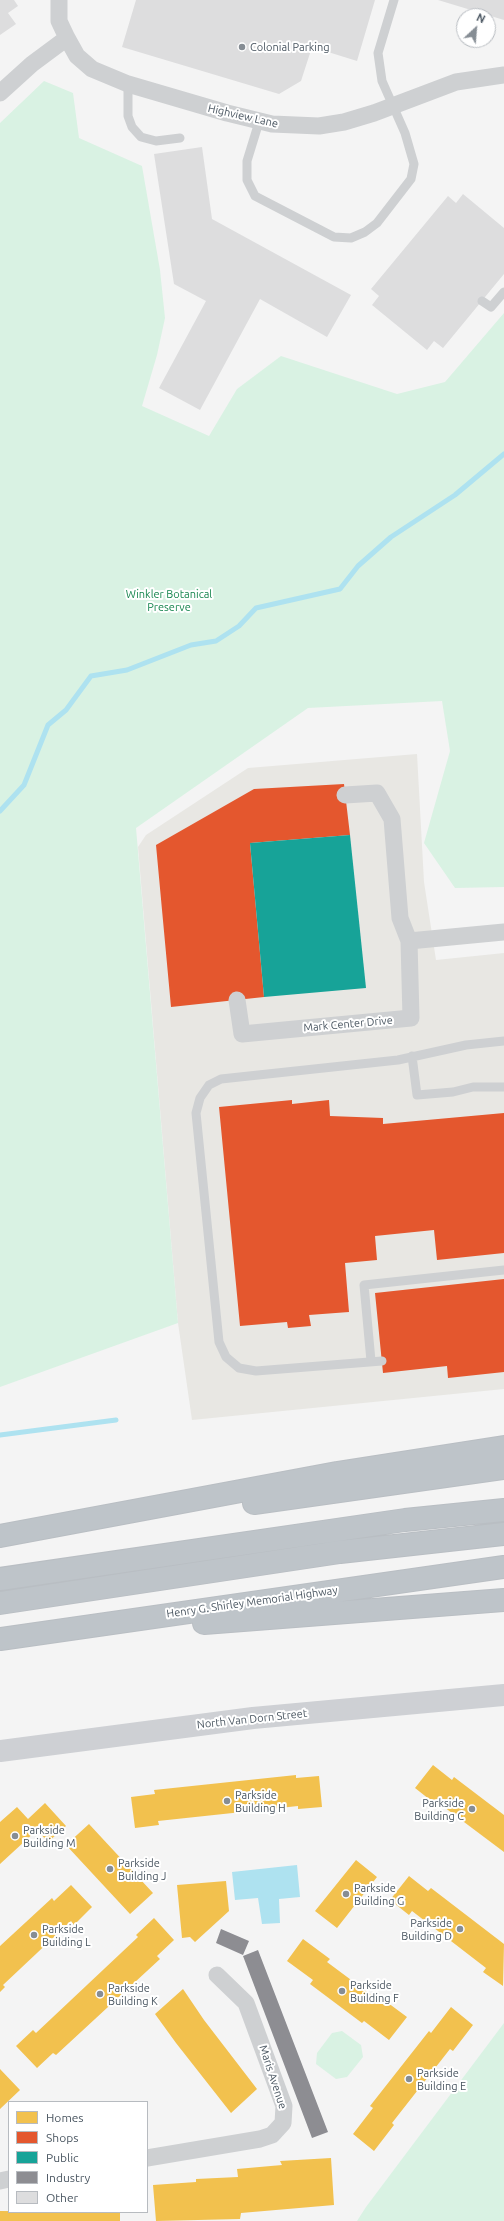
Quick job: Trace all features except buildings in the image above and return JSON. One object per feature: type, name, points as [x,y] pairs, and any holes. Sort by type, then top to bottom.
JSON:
[{"type":"highway","points":[[0,1537],[337,1473],[504,1447]]},
{"type":"highway","points":[[0,1537],[504,1468]]},
{"type":"highway","points":[[0,1579],[405,1520],[504,1510]]},
{"type":"highway","points":[[0,1603],[340,1552],[504,1534]]},
{"type":"highway","name":"Henry G. Shirley Memorial Highway","points":[[8,1638],[504,1567]]},
{"type":"highway","points":[[8,1638],[504,1600]]},
{"type":"main road","name":"North Van Dorn Street","points":[[0,1751],[253,1718],[504,1695]]},
{"type":"street","name":"Highview Lane","points":[[59,0],[59,21],[67,38],[77,56],[92,69],[128,84],[259,122],[299,127],[319,126],[344,122],[394,106],[456,82],[504,75]]},
{"type":"street","points":[[0,93],[32,64],[67,38]]},
{"type":"street","name":"Mark Center Drive","points":[[237,1000],[242,1034],[411,1018],[409,940],[400,918],[392,819],[377,793],[345,795]]},
{"type":"street","points":[[409,940],[504,932]]},
{"type":"street","name":"Maris Avenue","points":[[148,2158],[260,2139],[272,2135],[282,2123],[284,2106],[246,2003],[217,1975]]},
{"type":"lane","points":[[259,122],[247,161],[247,180],[255,196],[334,237],[351,238],[365,232],[377,223],[411,179],[414,164],[405,133],[382,81],[378,52],[394,0]]},
{"type":"lane","points":[[128,84],[128,116],[132,127],[141,137],[156,141],[180,138]]},
{"type":"lane","points":[[482,301],[491,307],[504,292]]},
{"type":"lane","points":[[382,1361],[256,1371],[239,1368],[226,1357],[218,1342],[196,1113],[200,1098],[210,1085],[222,1079],[412,1056],[466,1045],[504,1041]]},
{"type":"lane","points":[[412,1056],[417,1095],[453,1092],[473,1087],[504,1087]]},
{"type":"lane","points":[[371,1361],[364,1285],[504,1270]]},
{"type":"shaded area","points":[[417,754],[424,882],[436,960],[504,953],[504,1389],[192,1420],[178,1323],[138,847],[146,835],[248,768]]},
{"type":"green space","name":"Winkler Botanical Preserve","points":[[44,81],[73,93],[79,138],[142,166],[160,270],[165,318],[157,355],[142,406],[209,436],[237,389],[281,356],[397,394],[445,382],[504,313],[504,887],[455,888],[424,843],[450,751],[442,701],[308,708],[136,828],[178,1323],[0,1387],[0,123]]},
{"type":"green space","points":[[504,2023],[504,2221],[357,2221],[366,2207]]},
{"type":"green space","points":[[342,2031],[361,2045],[363,2057],[347,2077],[336,2079],[316,2064],[317,2053],[332,2033]]},
{"type":"water","points":[[297,1865],[300,1897],[279,1899],[280,1923],[262,1924],[258,1898],[235,1900],[232,1872]]},
{"type":"waterway","points":[[0,811],[24,785],[48,725],[66,710],[91,676],[127,670],[191,645],[216,641],[239,626],[256,608],[340,589],[358,566],[391,537],[455,495],[504,454]]},
{"type":"waterway","points":[[0,1435],[116,1420]]},
{"type":"place","name":"Colonial Parking","points":[[242,47]]},
{"type":"place","name":"Parkside Building H","points":[[227,1801]]},
{"type":"place","name":"Parkside Building C","points":[[472,1809]]},
{"type":"place","name":"Parkside Building M","points":[[15,1836]]},
{"type":"place","name":"Parkside Building J","points":[[110,1869]]},
{"type":"place","name":"Parkside Building G","points":[[346,1894]]},
{"type":"place","name":"Parkside Building D","points":[[460,1929]]},
{"type":"place","name":"Parkside Building L","points":[[34,1935]]},
{"type":"place","name":"Parkside Building F","points":[[342,1991]]},
{"type":"place","name":"Parkside Building K","points":[[100,1994]]},
{"type":"place","name":"Parkside Building E","points":[[409,2079]]}]
